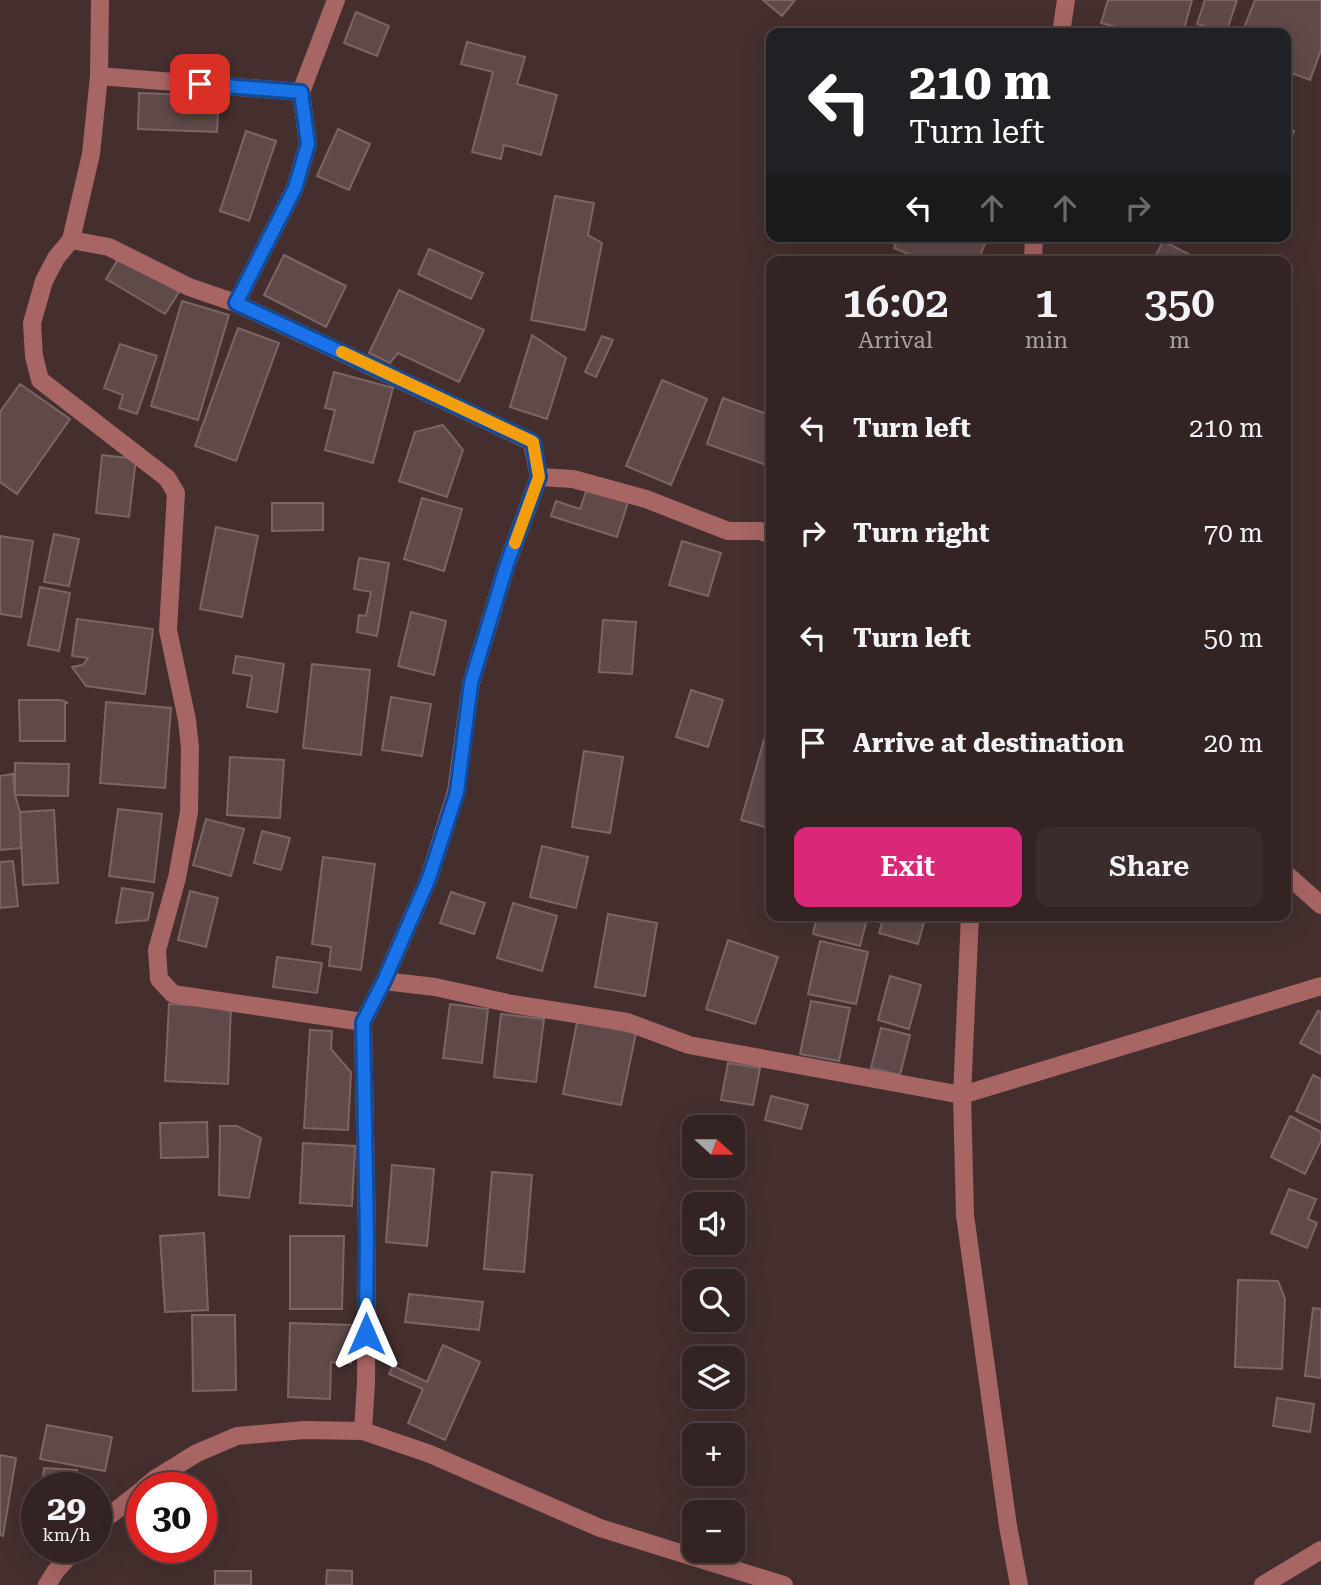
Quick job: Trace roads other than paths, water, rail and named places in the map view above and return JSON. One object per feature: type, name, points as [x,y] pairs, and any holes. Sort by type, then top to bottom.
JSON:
[{"type":"street","points":[[100,0],[99,76],[91,154],[71,240],[56,258],[44,281],[32,323],[34,356],[40,380],[167,478],[177,493],[168,630],[187,720],[190,748],[189,812],[177,878],[157,950],[159,979],[173,994],[363,1022]]},
{"type":"street","points":[[236,303],[295,188],[308,144],[301,92],[336,0]]},
{"type":"street","points":[[1062,28],[1066,0]]},
{"type":"street","points":[[99,76],[301,92]]},
{"type":"street","points":[[71,240],[109,247],[190,287],[236,303],[533,442],[539,477],[507,564],[471,683],[457,792],[429,878],[363,1022],[367,1234],[363,1431]]},
{"type":"street","points":[[539,477],[573,479],[646,499],[728,531],[766,533]]},
{"type":"street","points":[[1291,878],[1321,905]]},
{"type":"street","points":[[970,921],[962,1095],[965,1214],[1007,1526],[1019,1585]]},
{"type":"street","points":[[384,981],[435,987],[512,1004],[627,1022],[689,1045],[962,1095],[1321,986]]},
{"type":"street","points":[[167,1472],[237,1436],[304,1430],[363,1431],[430,1454],[600,1528],[784,1585]]},
{"type":"street","points":[[112,1513],[126,1502]]},
{"type":"street","points":[[1262,1585],[1321,1550]]},
{"type":"street","points":[[47,1585],[63,1563]]}]
